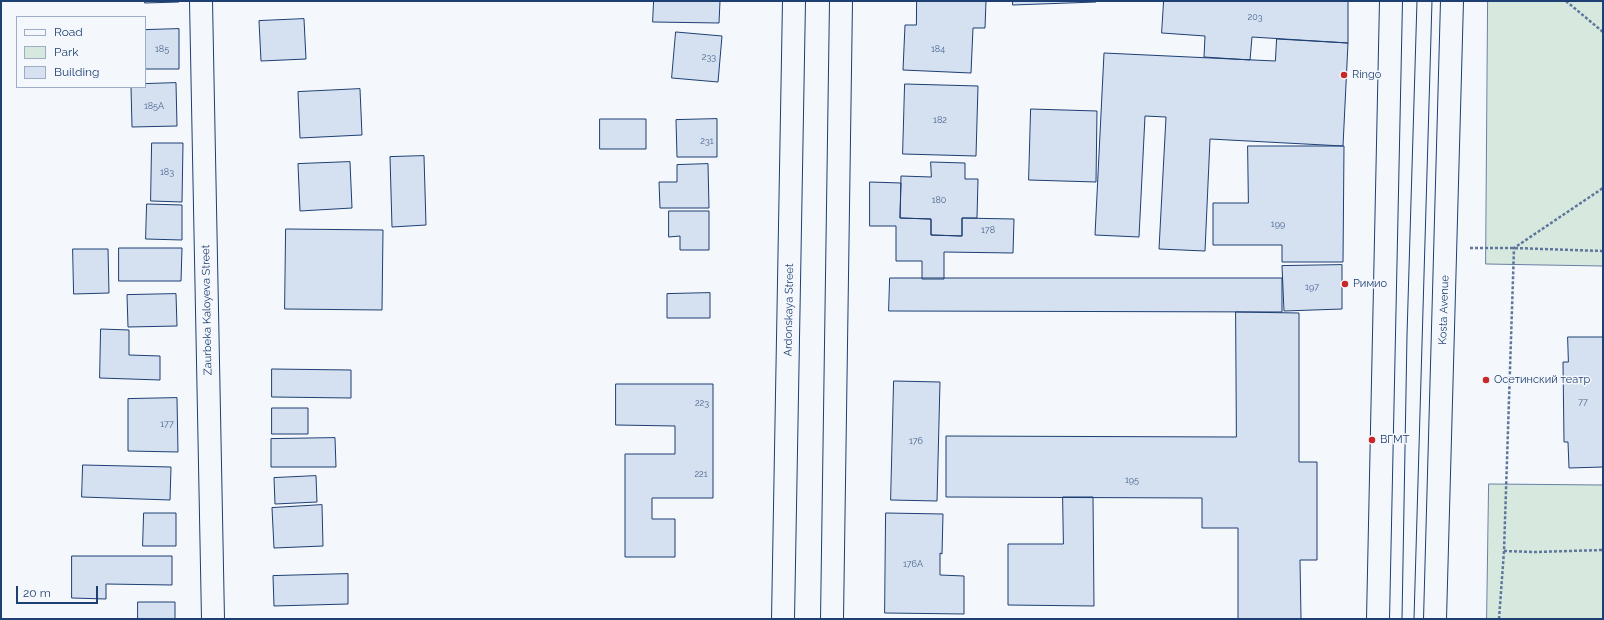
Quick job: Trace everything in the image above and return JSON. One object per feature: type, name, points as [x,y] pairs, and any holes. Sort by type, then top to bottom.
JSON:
[{"type":"main road","name":"Zaurbeka Kaloyeva Street","points":[[201,1],[213,619]]},
{"type":"main road","name":"Ardonskaya Street","points":[[783,619],[794,1]]},
{"type":"main road","points":[[832,619],[841,1]]},
{"type":"main road","points":[[1378,619],[1391,1]]},
{"type":"main road","name":"Kosta Avenue","points":[[1435,619],[1452,1]]},
{"type":"path","points":[[1566,1],[1603,32]]},
{"type":"path","points":[[1514,248],[1603,188]]},
{"type":"path","points":[[1465,248],[1603,251]]},
{"type":"path","points":[[1499,619],[1504,551],[1514,248]]},
{"type":"path","points":[[1504,551],[1535,552],[1603,550]]},
{"type":"green space","points":[[1488,1],[1603,1],[1603,266],[1486,264]]},
{"type":"green space","points":[[1489,484],[1603,485],[1603,619],[1487,619]]},
{"type":"building","points":[[145,1],[179,1],[179,2],[145,3]]},
{"type":"building","points":[[654,1],[720,1],[719,23],[653,22]]},
{"type":"building","points":[[917,1],[986,1],[985,28],[973,28],[971,73],[903,70],[905,25],[916,25]]},
{"type":"building","points":[[1013,1],[1096,1],[1096,2],[1013,5]]},
{"type":"building","points":[[1164,1],[1348,1],[1348,43],[1252,37],[1250,60],[1204,57],[1205,36],[1162,33]]},
{"type":"building","points":[[304,19],[306,59],[261,61],[259,21]]},
{"type":"building","points":[[179,29],[179,69],[146,69],[146,30]]},
{"type":"building","points":[[676,32],[722,36],[718,82],[672,78]]},
{"type":"building","points":[[1277,39],[1348,43],[1343,146],[1210,139],[1205,251],[1159,249],[1166,117],[1145,116],[1139,237],[1095,235],[1104,53],[1275,61]]},
{"type":"building","points":[[176,83],[177,126],[132,127],[131,88],[146,88],[146,84]]},
{"type":"building","points":[[905,84],[978,86],[976,156],[903,154]]},
{"type":"building","points":[[360,89],[362,135],[300,138],[298,92]]},
{"type":"building","points":[[1031,109],[1097,111],[1096,182],[1029,180]]},
{"type":"building","points":[[600,119],[646,119],[646,149],[600,149]]},
{"type":"building","points":[[717,119],[717,157],[677,157],[676,120]]},
{"type":"building","points":[[152,143],[183,143],[182,202],[151,201]]},
{"type":"building","points":[[1248,146],[1344,146],[1343,262],[1282,262],[1282,245],[1213,245],[1213,203],[1248,203]]},
{"type":"building","points":[[424,156],[426,225],[392,227],[390,157]]},
{"type":"building","points":[[350,162],[352,208],[300,211],[298,164]]},
{"type":"building","points":[[931,162],[965,163],[965,179],[978,179],[977,218],[962,218],[962,236],[931,235],[931,219],[900,218],[901,176],[931,177]]},
{"type":"building","points":[[708,164],[709,208],[660,208],[659,182],[677,182],[677,165]]},
{"type":"building","points":[[870,182],[901,183],[900,218],[931,219],[931,235],[962,236],[962,218],[1014,219],[1013,253],[944,252],[944,279],[922,279],[922,261],[896,261],[896,226],[870,226]]},
{"type":"building","points":[[147,204],[182,205],[182,240],[146,239]]},
{"type":"building","points":[[669,211],[709,211],[709,250],[680,250],[680,236],[669,237]]},
{"type":"building","points":[[286,229],[383,230],[382,310],[285,309]]},
{"type":"building","points":[[119,248],[182,248],[181,281],[119,281]]},
{"type":"building","points":[[73,249],[108,249],[109,293],[74,294]]},
{"type":"building","points":[[1342,265],[1342,309],[1284,311],[1282,266]]},
{"type":"building","points":[[890,278],[1282,278],[1282,312],[889,311]]},
{"type":"building","points":[[710,293],[710,318],[667,318],[667,294]]},
{"type":"building","points":[[176,294],[177,326],[128,327],[127,295]]},
{"type":"building","points":[[1236,312],[1299,313],[1299,462],[1317,462],[1317,560],[1300,560],[1301,619],[1238,619],[1238,528],[1202,528],[1202,498],[946,497],[946,436],[1236,437]]},
{"type":"building","points":[[101,329],[129,330],[129,355],[160,356],[160,380],[100,378]]},
{"type":"building","points":[[1568,337],[1603,337],[1603,467],[1569,468],[1568,442],[1564,442],[1563,362],[1568,362]]},
{"type":"building","points":[[272,369],[351,370],[351,398],[272,397]]},
{"type":"building","points":[[894,381],[940,382],[937,501],[891,500]]},
{"type":"building","points":[[616,384],[713,384],[713,498],[652,498],[652,519],[675,519],[675,557],[625,557],[625,454],[675,454],[675,426],[616,425]]},
{"type":"building","points":[[177,398],[178,452],[128,451],[128,399]]},
{"type":"building","points":[[272,408],[308,408],[308,434],[272,434]]},
{"type":"building","points":[[335,438],[336,467],[271,467],[271,439]]},
{"type":"building","points":[[83,465],[171,467],[170,500],[82,497]]},
{"type":"building","points":[[316,476],[317,502],[275,504],[274,478]]},
{"type":"building","points":[[1063,497],[1093,497],[1094,606],[1008,605],[1008,544],[1063,544]]},
{"type":"building","points":[[322,505],[323,546],[274,548],[272,508]]},
{"type":"building","points":[[144,513],[176,513],[176,546],[143,546]]},
{"type":"building","points":[[886,513],[943,514],[940,575],[964,576],[964,614],[885,613]]},
{"type":"building","points":[[72,556],[172,556],[172,585],[106,584],[106,599],[72,598]]},
{"type":"building","points":[[348,574],[348,604],[274,606],[273,576]]},
{"type":"building","points":[[138,602],[175,602],[175,619],[138,619]]},
{"type":"tram line","points":[[1402,619],[1407,335],[1417,1]]},
{"type":"tram line","points":[[1414,619],[1432,1]]},
{"type":"place","name":"Ringo","points":[[1344,75]]},
{"type":"place","name":"Римио","points":[[1345,284]]},
{"type":"place","name":"Осетинский театр","points":[[1486,380]]},
{"type":"place","name":"ВГМТ","points":[[1372,440]]}]
